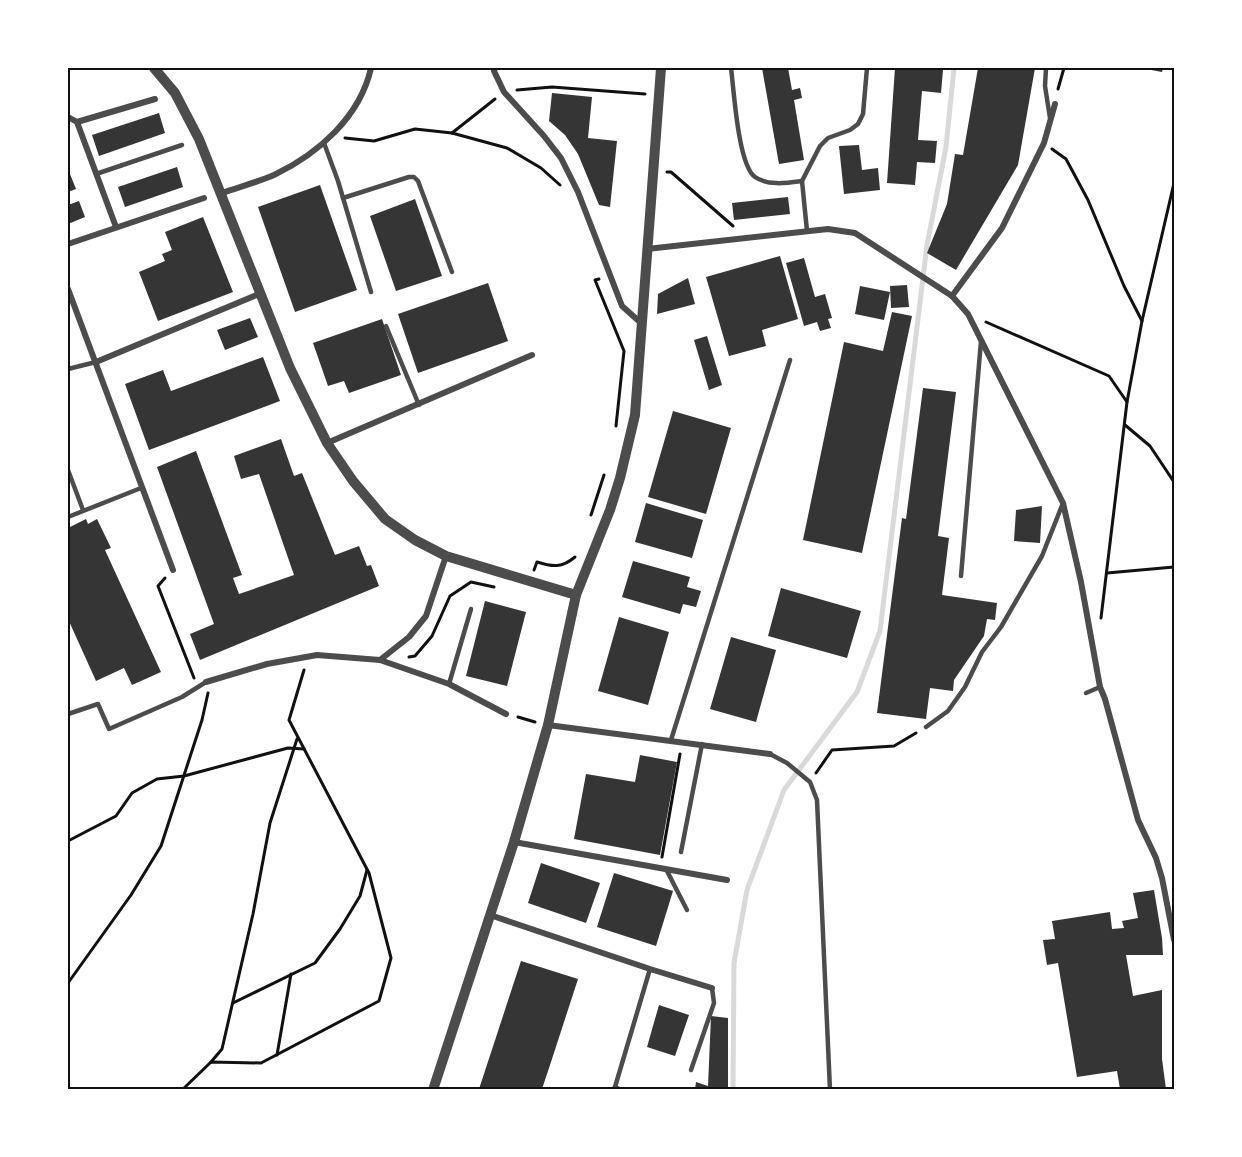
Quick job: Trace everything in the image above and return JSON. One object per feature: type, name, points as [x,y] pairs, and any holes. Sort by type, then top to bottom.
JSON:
[{"type":"street","points":[[154,68],[180,102],[199,139],[290,368],[327,443],[353,481],[385,519],[415,540],[446,556],[576,595]]},
{"type":"street","points":[[222,193],[274,175],[308,156],[324,143],[356,104],[370,68]]},
{"type":"street","points":[[494,68],[504,92],[561,158],[578,192],[622,306],[641,323]]},
{"type":"street","points":[[433,1089],[514,842],[548,725],[576,595],[620,478],[635,415],[661,68]]},
{"type":"street","points":[[77,122],[155,99]]},
{"type":"street","points":[[952,296],[1002,228],[1044,143],[1055,104]]},
{"type":"street","points":[[68,117],[77,122],[116,227]]},
{"type":"street","points":[[68,244],[204,198]]},
{"type":"street","points":[[647,249],[828,229],[855,233],[952,296],[968,314],[1063,503],[1081,582],[1100,687],[1138,820],[1156,858],[1162,878],[1174,940]]},
{"type":"street","points":[[68,289],[173,570]]},
{"type":"street","points":[[96,362],[259,294]]},
{"type":"street","points":[[327,443],[532,355]]},
{"type":"street","points":[[380,660],[409,638],[426,616],[446,556]]},
{"type":"street","points":[[209,681],[267,664],[316,656],[380,660],[449,684],[506,714]]},
{"type":"street","points":[[548,725],[770,754]]},
{"type":"street","points":[[514,842],[728,880]]},
{"type":"street","points":[[489,915],[712,988]]},
{"type":"lane","points":[[731,68],[746,167],[754,176],[765,182],[802,181]]},
{"type":"lane","points":[[807,231],[802,181],[820,146],[828,138],[850,130],[858,124],[863,114],[867,68]]},
{"type":"lane","points":[[1046,68],[1045,86],[1050,119]]},
{"type":"lane","points":[[324,143],[371,292]]},
{"type":"lane","points":[[96,174],[182,145]]},
{"type":"lane","points":[[343,198],[414,177],[418,182],[452,272]]},
{"type":"lane","points":[[386,326],[419,405]]},
{"type":"lane","points":[[961,576],[981,341]]},
{"type":"lane","points":[[671,740],[790,360]]},
{"type":"lane","points":[[68,369],[96,362]]},
{"type":"lane","points":[[68,470],[82,510]]},
{"type":"lane","points":[[68,517],[141,488]]},
{"type":"lane","points":[[926,727],[948,711],[965,687],[982,652],[1001,627],[1042,556],[1063,503]]},
{"type":"lane","points":[[449,684],[471,609]]},
{"type":"lane","points":[[68,714],[98,704],[109,729],[182,697],[209,681]]},
{"type":"lane","points":[[1086,693],[1100,687]]},
{"type":"lane","points":[[681,852],[702,744]]},
{"type":"lane","points":[[770,754],[787,763],[810,782],[817,800],[830,1089]]},
{"type":"lane","points":[[663,868],[687,910]]},
{"type":"lane","points":[[621,1089],[614,1088],[650,969]]},
{"type":"lane","points":[[691,1070],[714,1003],[712,988]]},
{"type":"path","points":[[1055,104],[1064,68]]},
{"type":"path","points":[[452,133],[504,92],[552,87],[659,95]]},
{"type":"path","points":[[332,136],[374,141],[416,129],[452,133],[507,148],[541,168],[565,189],[578,192]]},
{"type":"path","points":[[1044,143],[1066,159],[1088,200],[1124,286],[1142,321]]},
{"type":"path","points":[[654,170],[671,172],[747,237]]},
{"type":"path","points":[[1101,624],[1127,402],[1142,321],[1174,183]]},
{"type":"path","points":[[609,274],[595,280],[624,351],[616,431]]},
{"type":"path","points":[[968,314],[1109,376],[1127,402]]},
{"type":"path","points":[[1125,425],[1150,446],[1174,481],[1174,510]]},
{"type":"path","points":[[588,522],[607,465]]},
{"type":"path","points":[[531,582],[537,562],[552,567],[565,566],[577,556]]},
{"type":"path","points":[[1107,573],[1174,567]]},
{"type":"path","points":[[173,570],[158,586],[197,687]]},
{"type":"path","points":[[380,660],[416,656],[432,636],[450,596],[471,582],[504,590]]},
{"type":"path","points":[[211,1062],[261,1063],[379,1001],[391,958],[367,869],[289,720],[308,657]]},
{"type":"path","points":[[68,983],[130,896],[161,846],[202,720],[209,681]]},
{"type":"path","points":[[506,714],[548,725]]},
{"type":"path","points":[[810,782],[832,750],[894,746],[926,727]]},
{"type":"path","points":[[182,1089],[222,1049],[253,914],[270,823],[298,736]]},
{"type":"path","points":[[663,868],[682,742]]},
{"type":"path","points":[[68,841],[116,816],[132,793],[157,780],[184,777],[288,748],[304,749]]},
{"type":"path","points":[[233,1003],[315,963],[360,896],[367,869]]},
{"type":"path","points":[[277,1055],[291,974]]},
{"type":"building","points":[[762,68],[788,68],[792,90],[800,88],[802,98],[794,100],[804,160],[779,164]]},
{"type":"building","points":[[895,68],[943,70],[941,93],[922,91],[918,140],[937,141],[935,163],[917,162],[915,185],[887,183]]},
{"type":"building","points":[[978,68],[1035,68],[1018,165],[956,270],[927,253],[947,204],[955,154],[963,155]]},
{"type":"building","points":[[1141,68],[1163,68],[1162,72]]},
{"type":"building","points":[[552,93],[592,97],[588,138],[617,141],[610,207],[599,205],[578,154],[565,135],[549,121]]},
{"type":"building","points":[[159,113],[165,133],[99,156],[92,135]]},
{"type":"building","points":[[859,145],[862,170],[878,168],[880,190],[844,194],[839,146]]},
{"type":"building","points":[[177,167],[183,187],[125,207],[118,187]]},
{"type":"building","points":[[68,169],[76,189],[68,192]]},
{"type":"building","points":[[320,185],[357,290],[295,312],[258,207]]},
{"type":"building","points":[[788,197],[790,214],[734,220],[732,203]]},
{"type":"building","points":[[415,199],[442,276],[396,291],[370,216]]},
{"type":"building","points":[[79,201],[85,217],[68,224],[68,205]]},
{"type":"building","points":[[203,217],[233,292],[158,321],[139,272],[165,261],[162,254],[172,250],[165,232]]},
{"type":"building","points":[[780,256],[798,319],[762,330],[766,346],[729,356],[706,277]]},
{"type":"building","points":[[804,258],[815,297],[825,294],[832,318],[828,319],[831,328],[820,331],[817,322],[804,326],[786,263]]},
{"type":"building","points":[[688,278],[695,304],[657,314],[658,294]]},
{"type":"building","points":[[488,283],[508,341],[418,373],[398,314]]},
{"type":"building","points":[[907,285],[909,307],[891,308],[890,286]]},
{"type":"building","points":[[860,286],[890,292],[884,320],[855,314]]},
{"type":"building","points":[[892,312],[912,316],[862,553],[803,540],[844,342],[883,351]]},
{"type":"building","points":[[250,318],[258,337],[225,350],[217,330]]},
{"type":"building","points":[[382,319],[401,375],[349,393],[344,381],[328,386],[313,343]]},
{"type":"building","points":[[707,336],[722,385],[709,390],[694,340]]},
{"type":"building","points":[[263,357],[280,401],[149,450],[125,384],[163,370],[171,391]]},
{"type":"building","points":[[923,388],[956,392],[938,536],[949,538],[942,595],[997,603],[995,620],[987,619],[984,636],[954,680],[953,691],[930,688],[926,719],[877,713],[902,518],[906,519]]},
{"type":"building","points":[[673,411],[731,428],[706,514],[648,497]]},
{"type":"building","points":[[281,439],[294,476],[302,473],[335,555],[359,546],[367,566],[371,565],[379,586],[200,660],[190,634],[214,624],[157,467],[196,451],[242,575],[233,578],[239,594],[294,575],[259,474],[241,479],[234,456]]},
{"type":"building","points":[[646,503],[703,520],[692,558],[635,542]]},
{"type":"building","points":[[1042,506],[1040,543],[1014,541],[1016,510]]},
{"type":"building","points":[[86,519],[88,524],[97,519],[111,548],[105,550],[161,672],[132,685],[124,668],[96,681],[68,619],[68,528]]},
{"type":"building","points":[[633,561],[690,577],[687,587],[701,591],[696,607],[683,604],[680,614],[622,597]]},
{"type":"building","points":[[781,588],[861,611],[847,658],[768,636]]},
{"type":"building","points":[[485,601],[526,612],[507,686],[466,676]]},
{"type":"building","points":[[619,617],[669,632],[648,705],[598,691]]},
{"type":"building","points":[[731,637],[776,650],[756,722],[710,709]]},
{"type":"building","points":[[640,755],[677,762],[660,855],[574,839],[586,774],[635,782]]},
{"type":"building","points":[[541,863],[600,883],[586,923],[528,903]]},
{"type":"building","points":[[614,873],[673,891],[656,946],[597,927]]},
{"type":"building","points":[[1154,890],[1163,955],[1126,955],[1133,996],[1162,990],[1162,1059],[1166,1089],[1120,1089],[1117,1071],[1077,1077],[1058,963],[1047,965],[1043,940],[1055,939],[1052,921],[1110,912],[1112,929],[1124,928],[1122,921],[1138,918],[1133,893]]},
{"type":"building","points":[[521,961],[578,979],[552,1059],[542,1089],[479,1089]]},
{"type":"building","points":[[659,1005],[689,1015],[675,1056],[647,1047]]},
{"type":"building","points":[[711,1016],[728,1018],[728,1089],[695,1089],[696,1082],[708,1086]]},
{"type":"waterway","points":[[733,1090],[734,963],[747,890],[784,790],[857,692],[880,631],[927,245],[946,147],[954,68]]}]
